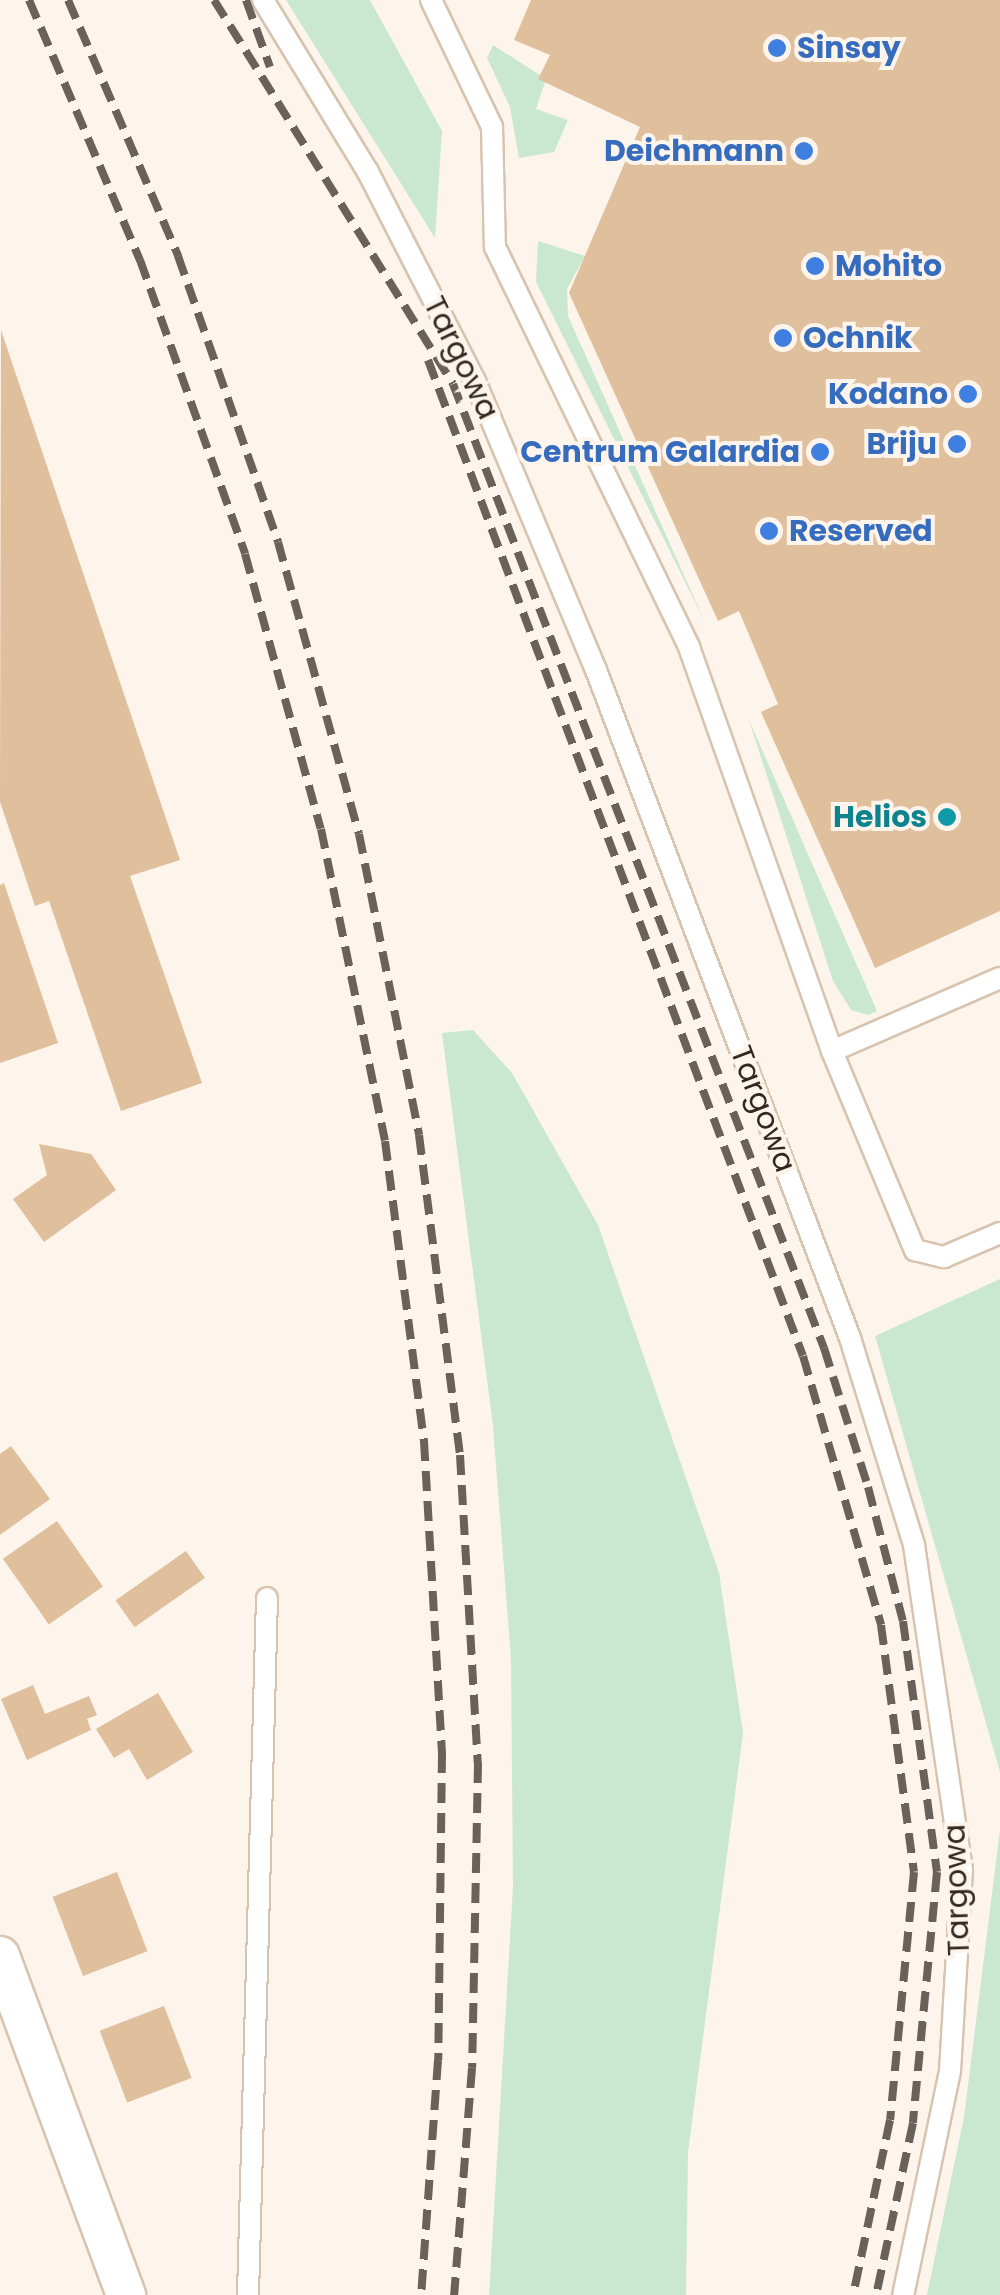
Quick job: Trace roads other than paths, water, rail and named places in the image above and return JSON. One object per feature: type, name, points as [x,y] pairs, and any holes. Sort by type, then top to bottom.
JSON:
[{"type":"street","points":[[0,1956],[126,2295]]},
{"type":"lane","name":"Targowa","points":[[262,0],[368,172],[475,380],[596,670],[850,1338],[914,1545],[962,1869],[950,2071],[903,2295]]},
{"type":"lane","points":[[432,0],[492,127],[494,248],[688,647],[832,1051],[916,1250],[944,1257],[1000,1233]]},
{"type":"lane","points":[[832,1051],[1000,978]]},
{"type":"lane","points":[[248,2295],[267,1598]]},
{"type":"railway","points":[[29,0],[140,260],[245,554],[321,829],[385,1141],[424,1441],[442,1753],[438,2060],[421,2295]]},
{"type":"railway","points":[[68,0],[178,256],[278,542],[359,834],[419,1135],[460,1455],[478,1763],[472,2068],[454,2295]]},
{"type":"railway","points":[[214,0],[453,384],[824,1348],[868,1487],[903,1621],[937,1872],[913,2123],[876,2295]]},
{"type":"railway","points":[[246,0],[270,67]]},
{"type":"railway","points":[[428,360],[803,1356],[881,1625],[914,1872],[890,2120],[853,2295]]},
{"type":"place","name":"Sinsay","points":[[777,48]]},
{"type":"place","name":"Deichmann","points":[[804,151]]},
{"type":"place","name":"Mohito","points":[[815,266]]},
{"type":"place","name":"Ochnik","points":[[783,338]]},
{"type":"place","name":"Kodano","points":[[968,394]]},
{"type":"place","name":"Briju","points":[[957,444]]},
{"type":"place","name":"Centrum Galardia","points":[[820,452]]},
{"type":"place","name":"Reserved","points":[[769,531]]},
{"type":"place","name":"Helios","points":[[947,817]]}]
